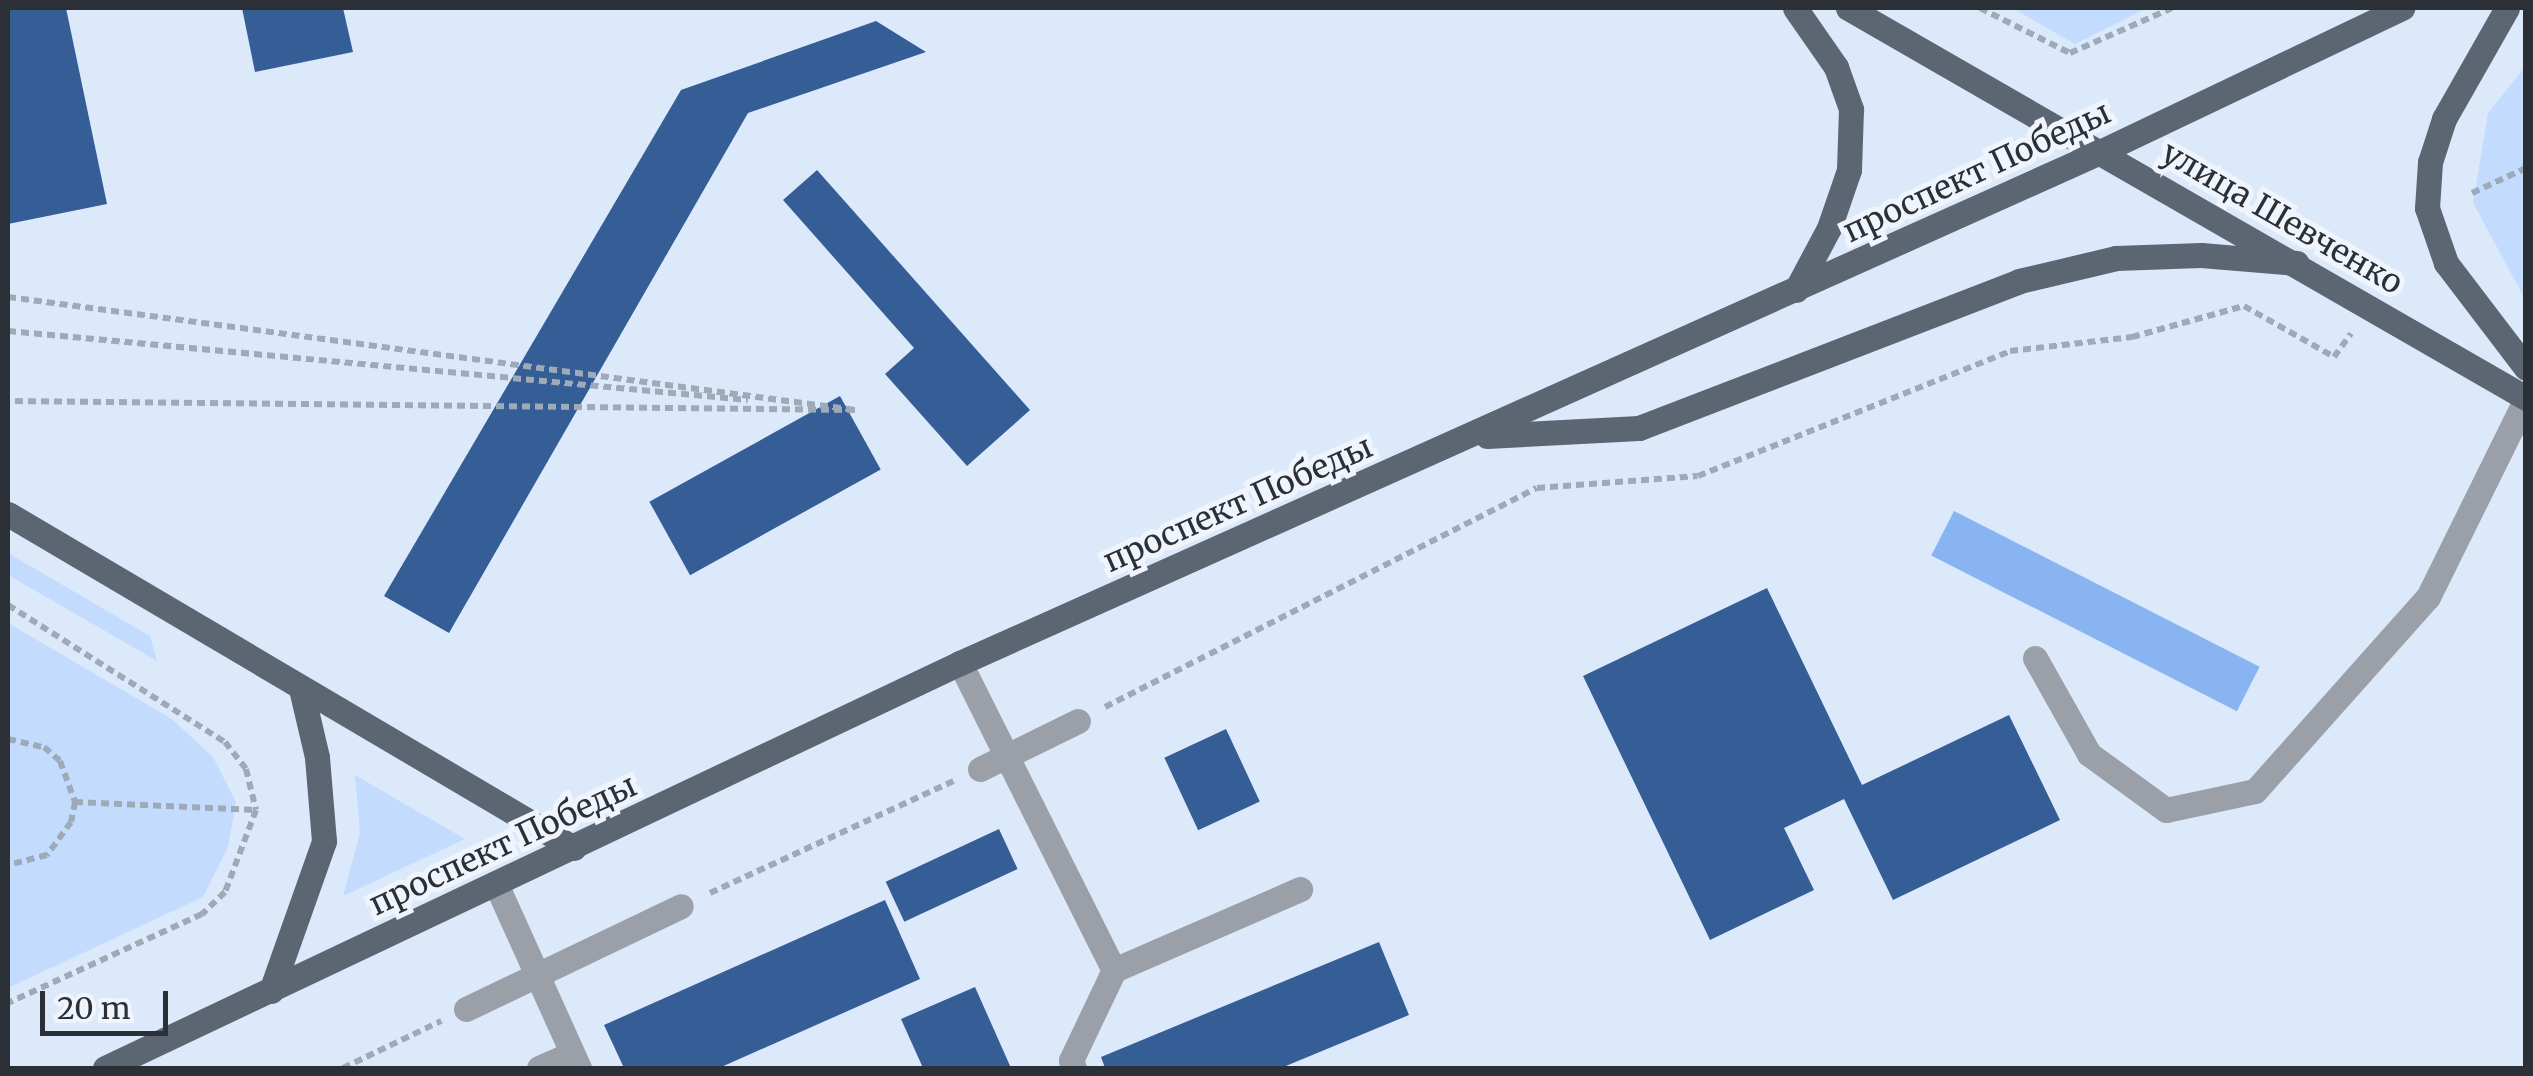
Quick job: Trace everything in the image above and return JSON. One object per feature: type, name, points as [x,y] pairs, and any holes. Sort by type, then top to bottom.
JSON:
[{"type":"main road","points":[[1795,8],[1836,68],[1851,110],[1849,170],[1829,228],[1796,290]]},
{"type":"main road","name":"улица Шевченко","points":[[1848,8],[2526,399]]},
{"type":"main road","name":"проспект Победы","points":[[105,1068],[960,663],[2100,152],[2402,8]]},
{"type":"main road","points":[[2507,8],[2444,118],[2430,162],[2427,208],[2446,263],[2526,368]]},
{"type":"main road","points":[[1472,436],[1639,428],[2018,281],[2116,258],[2201,255],[2296,263]]},
{"type":"main road","points":[[8,514],[574,848]]},
{"type":"main road","points":[[271,991],[324,842],[317,757],[301,689]]},
{"type":"lane","points":[[2035,658],[2089,754],[2166,810],[2254,791],[2428,597],[2526,399]]},
{"type":"lane","points":[[960,663],[1114,970]]},
{"type":"lane","points":[[980,769],[1078,721]]},
{"type":"lane","points":[[496,884],[575,1061],[540,1068]]},
{"type":"lane","points":[[1074,1068],[1071,1060],[1114,970],[1300,889]]},
{"type":"lane","points":[[466,1009],[681,906]]},
{"type":"path","points":[[1980,8],[2070,53],[2172,8]]},
{"type":"path","points":[[2472,194],[2526,168]]},
{"type":"path","points":[[8,297],[855,410]]},
{"type":"path","points":[[1078,721],[1536,488],[1698,476],[2010,351],[2132,336],[2244,306],[2334,357],[2355,329]]},
{"type":"path","points":[[8,330],[855,410]]},
{"type":"path","points":[[8,401],[855,410]]},
{"type":"path","points":[[8,605],[225,742],[246,769],[256,810],[226,892],[202,914],[8,1003]]},
{"type":"path","points":[[8,739],[44,747],[60,761],[74,802],[72,822],[55,848],[29,864],[8,866]]},
{"type":"path","points":[[681,906],[980,769]]},
{"type":"path","points":[[74,802],[256,810]]},
{"type":"path","points":[[342,1068],[466,1009]]},
{"type":"shaded area","points":[[2012,8],[2147,8],[2075,44]]},
{"type":"shaded area","points":[[2525,67],[2525,299],[2473,203],[2488,113]]},
{"type":"shaded area","points":[[8,553],[150,636],[157,661],[8,575]]},
{"type":"shaded area","points":[[8,623],[172,719],[213,757],[236,802],[228,847],[203,897],[8,988]]},
{"type":"shaded area","points":[[355,775],[465,839],[343,896],[360,833]]},
{"type":"water","points":[[1954,511],[2260,667],[2237,711],[1931,556]]},
{"type":"building","points":[[8,8],[66,8],[107,204],[8,224]]},
{"type":"building","points":[[242,8],[343,8],[353,52],[255,72]]},
{"type":"building","points":[[876,21],[926,52],[748,113],[449,633],[384,596],[681,90]]},
{"type":"building","points":[[817,170],[1030,410],[967,466],[885,374],[914,348],[783,200]]},
{"type":"building","points":[[840,396],[881,469],[690,575],[649,502]]},
{"type":"building","points":[[1767,588],[1862,785],[2009,715],[2060,820],[1893,900],[1844,799],[1784,828],[1814,890],[1710,940],[1583,676]]},
{"type":"building","points":[[1226,729],[1260,802],[1198,830],[1164,758]]},
{"type":"building","points":[[999,829],[1018,869],[904,922],[886,882]]},
{"type":"building","points":[[885,900],[920,979],[719,1068],[624,1068],[604,1025]]},
{"type":"building","points":[[1379,942],[1409,1015],[1281,1068],[1105,1068],[1101,1057]]},
{"type":"building","points":[[975,987],[1011,1068],[923,1068],[901,1019]]}]
